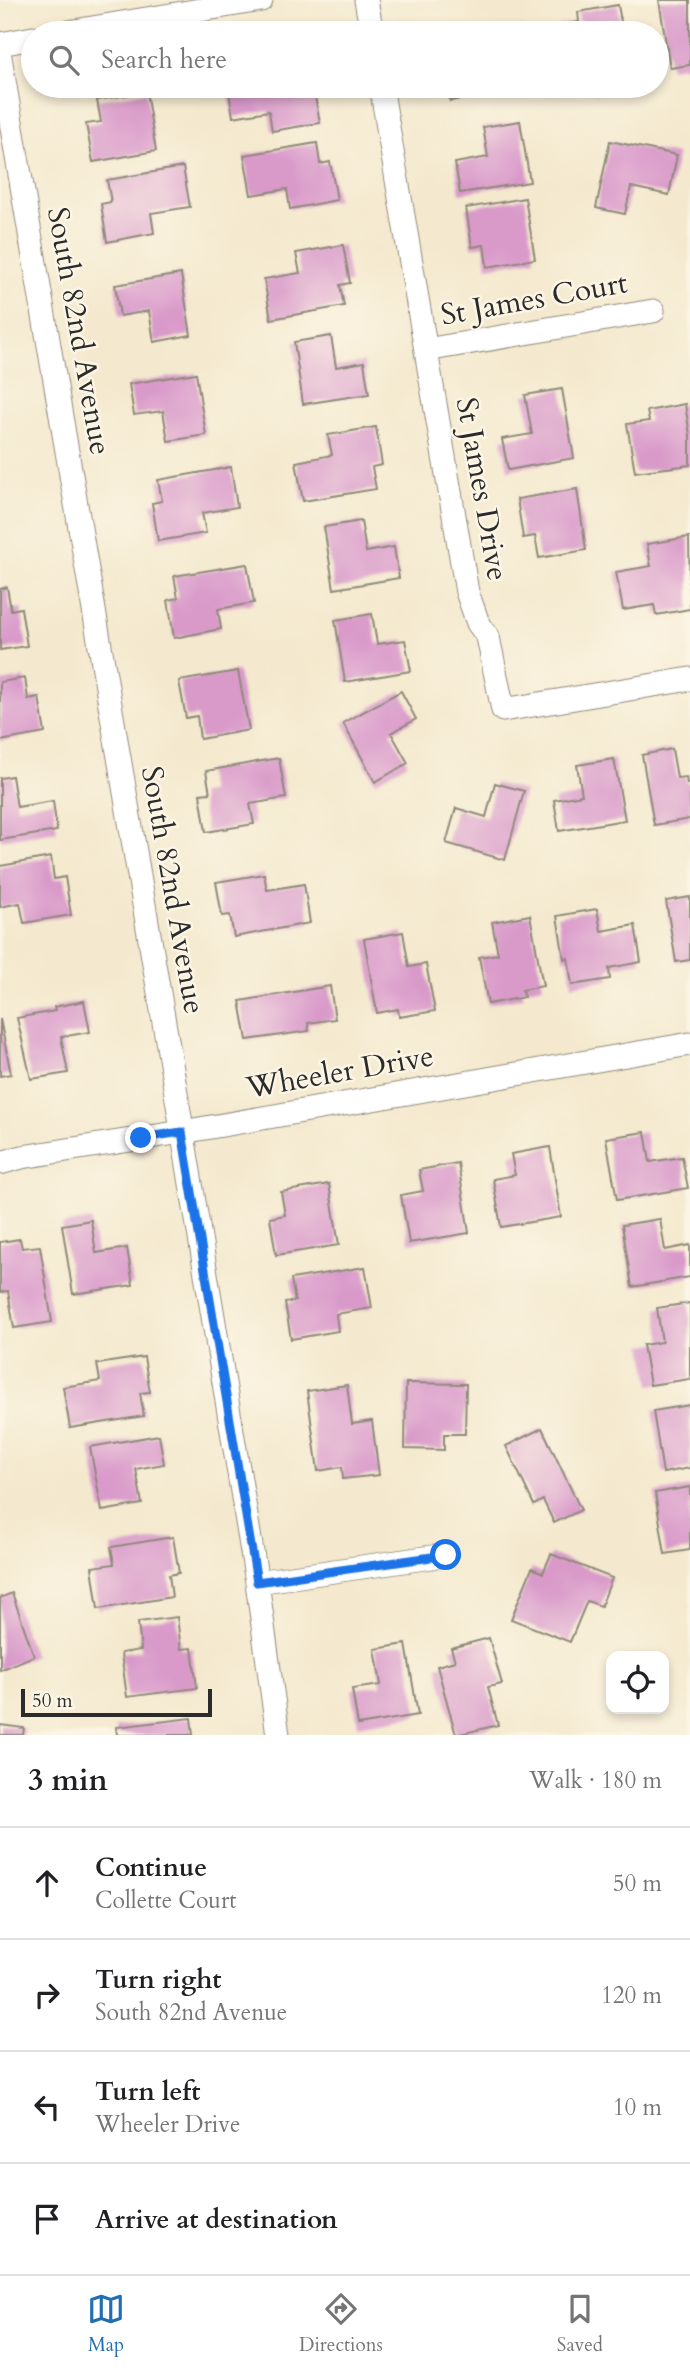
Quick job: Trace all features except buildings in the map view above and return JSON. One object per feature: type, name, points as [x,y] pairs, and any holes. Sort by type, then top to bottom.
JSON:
[{"type":"street","points":[[134,21],[261,0]]},
{"type":"street","points":[[366,0],[370,21]]},
{"type":"street","points":[[0,44],[21,40]]},
{"type":"street","name":"South 82nd Avenue","points":[[0,57],[257,1582],[278,1735]]},
{"type":"street","name":"St James Drive","points":[[383,98],[467,592],[478,623],[488,637],[503,710],[690,679]]},
{"type":"street","name":"St James Court","points":[[426,350],[653,311]]},
{"type":"street","name":"Wheeler Drive","points":[[0,1163],[22,1157],[690,1044]]},
{"type":"street","points":[[257,1582],[446,1555]]},
{"type":"route","points":[[141,1138],[182,1132],[257,1582],[446,1555]]}]
